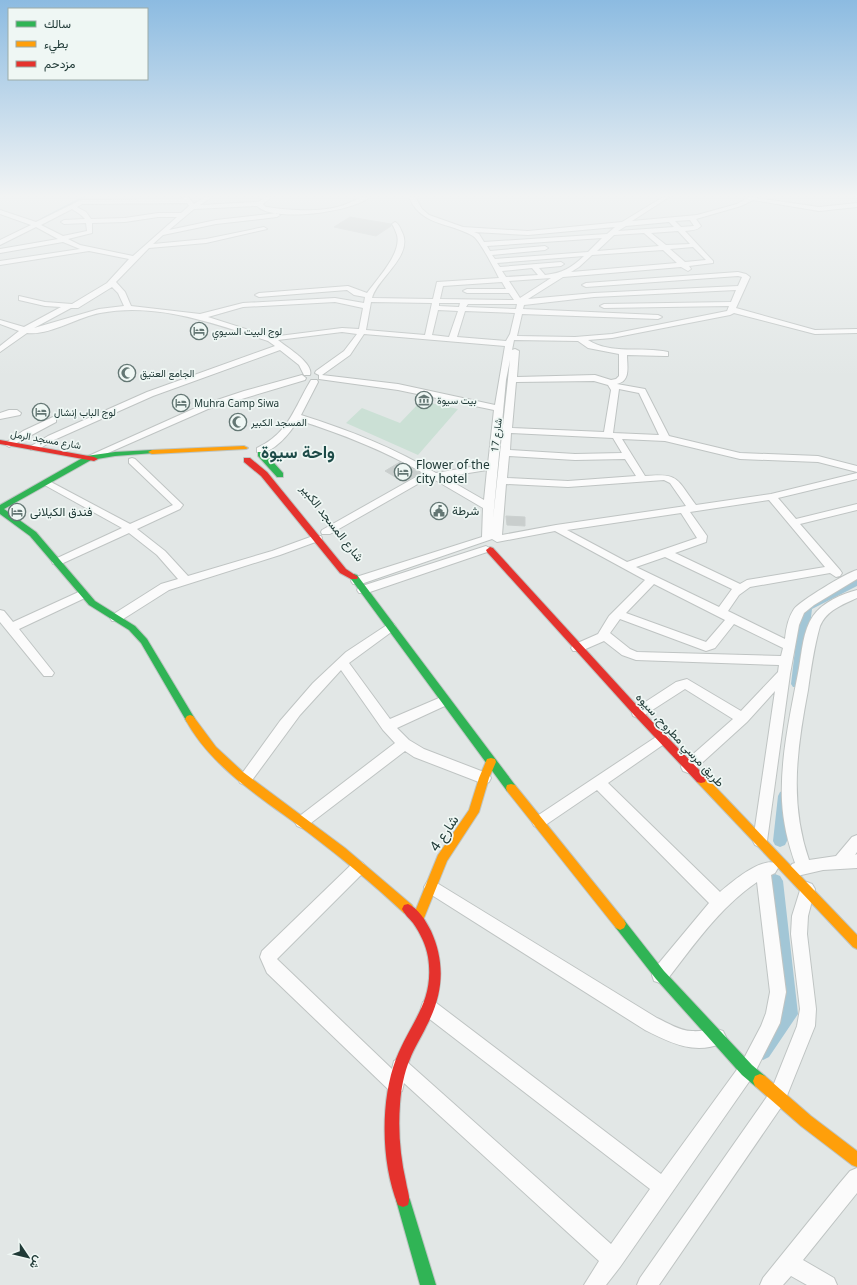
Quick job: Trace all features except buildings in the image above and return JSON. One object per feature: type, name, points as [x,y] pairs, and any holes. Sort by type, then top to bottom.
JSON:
[{"type":"street","points":[[0,263],[49,257]]},
{"type":"street","points":[[128,257],[134,258]]},
{"type":"street","points":[[89,458],[132,462],[256,458],[261,452],[277,443],[297,416],[319,378],[353,347],[362,331],[368,300],[396,257]]},
{"type":"street","points":[[491,257],[512,291],[522,302]]},
{"type":"street","points":[[494,261],[546,257]]},
{"type":"street","points":[[560,257],[620,325]]},
{"type":"street","points":[[574,273],[588,257]]},
{"type":"street","points":[[499,269],[638,257]]},
{"type":"street","points":[[674,257],[713,289]]},
{"type":"street","points":[[428,337],[440,284],[562,276],[574,273],[614,269],[684,266],[711,262],[707,257]]},
{"type":"street","points":[[0,350],[26,330],[113,283],[134,258]]},
{"type":"street","points":[[534,266],[543,277]]},
{"type":"street","points":[[614,269],[666,326]]},
{"type":"street","points":[[435,308],[519,312],[620,325],[666,326],[730,313],[746,277],[742,274],[586,285]]},
{"type":"street","points":[[522,302],[528,295],[562,276]]},
{"type":"street","points":[[452,339],[463,310],[469,282]]},
{"type":"street","points":[[113,283],[121,292],[125,303],[129,308]]},
{"type":"street","points":[[258,292],[285,293],[348,288],[368,300]]},
{"type":"street","points":[[201,316],[243,305],[307,301],[436,299],[522,302],[594,294],[741,288]]},
{"type":"street","points":[[468,291],[512,291]]},
{"type":"street","points":[[22,298],[45,304],[88,307],[99,311]]},
{"type":"street","name":"شارع 17","points":[[490,542],[488,507],[499,408],[522,302]]},
{"type":"street","points":[[604,306],[648,305],[733,307],[815,332],[857,331]]},
{"type":"street","points":[[2,325],[26,330],[46,328],[99,311],[129,308],[201,316],[271,338],[304,365],[304,376]]},
{"type":"street","points":[[271,338],[320,331],[342,330],[452,339],[579,339],[620,325],[658,317]]},
{"type":"street","name":"شارع 17","points":[[490,542],[502,480],[512,380],[513,339]]},
{"type":"street","points":[[579,339],[591,346],[623,352],[665,354]]},
{"type":"street","points":[[34,448],[51,438],[150,394],[282,346]]},
{"type":"street","points":[[613,385],[623,376],[623,352]]},
{"type":"street","points":[[428,1285],[401,1193],[394,1162],[391,1131],[398,1076],[406,1050],[429,1008],[435,984],[435,960],[429,938],[418,919],[302,822],[245,779],[212,751],[199,735],[144,641],[132,628],[92,603],[33,534],[0,509],[89,458],[205,407],[304,376],[393,386],[499,408]]},
{"type":"street","points":[[512,380],[595,378],[613,385],[642,391],[665,438]]},
{"type":"street","points":[[613,385],[612,436],[628,456],[642,478]]},
{"type":"street","points":[[0,416],[9,413],[17,413]]},
{"type":"street","points":[[297,416],[371,443],[433,474],[488,507]]},
{"type":"street","points":[[3,444],[53,420]]},
{"type":"street","points":[[506,430],[665,438],[740,456],[818,459],[857,469]]},
{"type":"street","name":"شارع مسجد الرمل","points":[[3,444],[89,458]]},
{"type":"street","points":[[89,458],[115,454],[253,447],[261,452]]},
{"type":"street","points":[[243,458],[238,452],[244,448]]},
{"type":"street","name":"شارع المسجد الكبير","points":[[261,452],[284,480]]},
{"type":"street","points":[[504,453],[575,457],[628,456]]},
{"type":"street","name":"شارع المسجد الكبير","points":[[243,458],[264,474],[324,533],[343,570],[358,582]]},
{"type":"street","points":[[57,562],[173,510],[178,505],[132,462]]},
{"type":"street","points":[[116,618],[153,594],[186,580],[276,553],[324,533],[433,474],[492,466]]},
{"type":"street","points":[[502,480],[568,484],[663,476],[669,478],[688,508],[703,538],[698,542],[627,566]]},
{"type":"street","points":[[857,476],[771,497],[556,528],[490,542],[422,565],[358,582],[444,701],[660,975],[747,1070],[778,1097],[857,1160]]},
{"type":"street","points":[[46,483],[131,529],[161,553],[186,580]]},
{"type":"street","points":[[771,497],[843,581]]},
{"type":"street","points":[[793,523],[857,507]]},
{"type":"street","points":[[556,528],[652,579],[790,646]]},
{"type":"street","name":"طريق مرسي مطروح, سيوه","points":[[490,542],[577,648],[688,767],[760,841],[792,867],[807,889],[857,943]]},
{"type":"street","points":[[666,553],[739,588]]},
{"type":"street","name":"شارع المسجد الكبير","points":[[353,566],[358,582]]},
{"type":"street","points":[[720,612],[739,588],[754,582],[832,569]]},
{"type":"street","points":[[760,841],[785,668],[793,625],[799,611],[810,602],[857,574]]},
{"type":"street","points":[[577,648],[598,639],[604,634],[610,623],[652,579]]},
{"type":"street","points":[[11,628],[83,594]]},
{"type":"street","points":[[792,867],[793,831],[790,799],[793,747],[811,636],[816,619],[821,612],[857,594]]},
{"type":"street","points":[[0,614],[48,673]]},
{"type":"street","points":[[618,614],[706,647],[711,645],[732,618]]},
{"type":"street","points":[[245,779],[298,708],[317,686],[342,662],[390,627]]},
{"type":"street","points":[[604,634],[626,652],[636,656],[785,668]]},
{"type":"street","points":[[342,662],[388,726],[404,744],[425,756],[484,778]]},
{"type":"street","points":[[688,767],[742,718],[785,668]]},
{"type":"street","points":[[638,713],[680,685],[687,684],[742,718]]},
{"type":"street","points":[[388,726],[444,701]]},
{"type":"street","points":[[539,822],[662,738]]},
{"type":"street","points":[[302,822],[404,744]]},
{"type":"street","name":"شارع 4","points":[[418,919],[432,887],[442,858],[474,812],[484,778],[491,762]]},
{"type":"street","points":[[598,782],[719,902]]},
{"type":"street","points":[[841,861],[857,840]]},
{"type":"street","points":[[660,975],[719,902],[732,890],[763,870],[841,861],[857,861]]},
{"type":"street","points":[[358,868],[268,957],[273,967],[613,1260]]},
{"type":"street","points":[[594,1285],[747,1070],[766,1034],[777,1005],[774,958],[763,870]]},
{"type":"street","points":[[432,887],[651,1024],[677,1036],[692,1040],[717,1037]]},
{"type":"street","points":[[647,1285],[778,1097],[806,1026],[808,1009],[799,934],[800,916],[807,889]]},
{"type":"street","points":[[429,1008],[664,1188]]},
{"type":"street","points":[[770,1285],[857,1178]]},
{"type":"street","points":[[789,1263],[827,1285]]},
{"type":"green space","points":[[421,401],[458,409],[418,455],[346,423],[362,408],[400,423]]},
{"type":"waterway","points":[[797,684],[806,607],[857,581]]},
{"type":"waterway","points":[[780,841],[785,796]]},
{"type":"waterway","points":[[763,1051],[789,1014],[775,881]]},
{"type":"traffic: fast","points":[[0,508],[89,458],[115,454],[152,452]]},
{"type":"traffic: fast","points":[[261,454],[280,475]]},
{"type":"traffic: fast","points":[[0,510],[33,534],[92,603],[132,628],[144,641],[190,719]]},
{"type":"traffic: fast","points":[[354,577],[511,788]]},
{"type":"traffic: fast","points":[[620,924],[660,975],[747,1070],[760,1081]]},
{"type":"traffic: fast","points":[[403,1200],[428,1285]]},
{"type":"traffic: slow","points":[[152,452],[244,448]]},
{"type":"traffic: slow","points":[[190,719],[212,750],[225,763],[254,787],[341,852],[408,909]]},
{"type":"traffic: slow","points":[[418,919],[442,858],[474,812],[484,778],[491,762]]},
{"type":"traffic: slow","points":[[701,779],[857,943]]},
{"type":"traffic: slow","points":[[511,788],[620,924]]},
{"type":"traffic: slow","points":[[760,1081],[806,1121],[857,1160]]},
{"type":"traffic: jam","points":[[0,442],[94,459]]},
{"type":"traffic: jam","points":[[247,460],[264,474],[343,571],[354,577]]},
{"type":"traffic: jam","points":[[490,550],[638,713],[701,779]]},
{"type":"traffic: jam","points":[[403,1200],[395,1167],[393,1151],[392,1117],[396,1084],[403,1060],[429,1007],[435,981],[434,955],[430,942],[417,919],[408,909]]},
{"type":"place","name":"لوج البيت السيوي","points":[[199,331]]},
{"type":"place","name":"الجامع العتيق","points":[[127,373]]},
{"type":"place","name":"بيت سيوة","points":[[424,400]]},
{"type":"place","name":"Muhra Camp Siwa","points":[[181,403]]},
{"type":"place","name":"لوج الباب إنشال","points":[[41,412]]},
{"type":"place","name":"المسجد الكبير","points":[[238,422]]},
{"type":"place","name":"Flower of the city hotel","points":[[403,472]]},
{"type":"place","name":"شرطة","points":[[439,511]]},
{"type":"place","name":"فندق الكيلانى","points":[[17,512]]},
{"type":"district","name":"واحة سيوة","points":[[298,452]]}]
